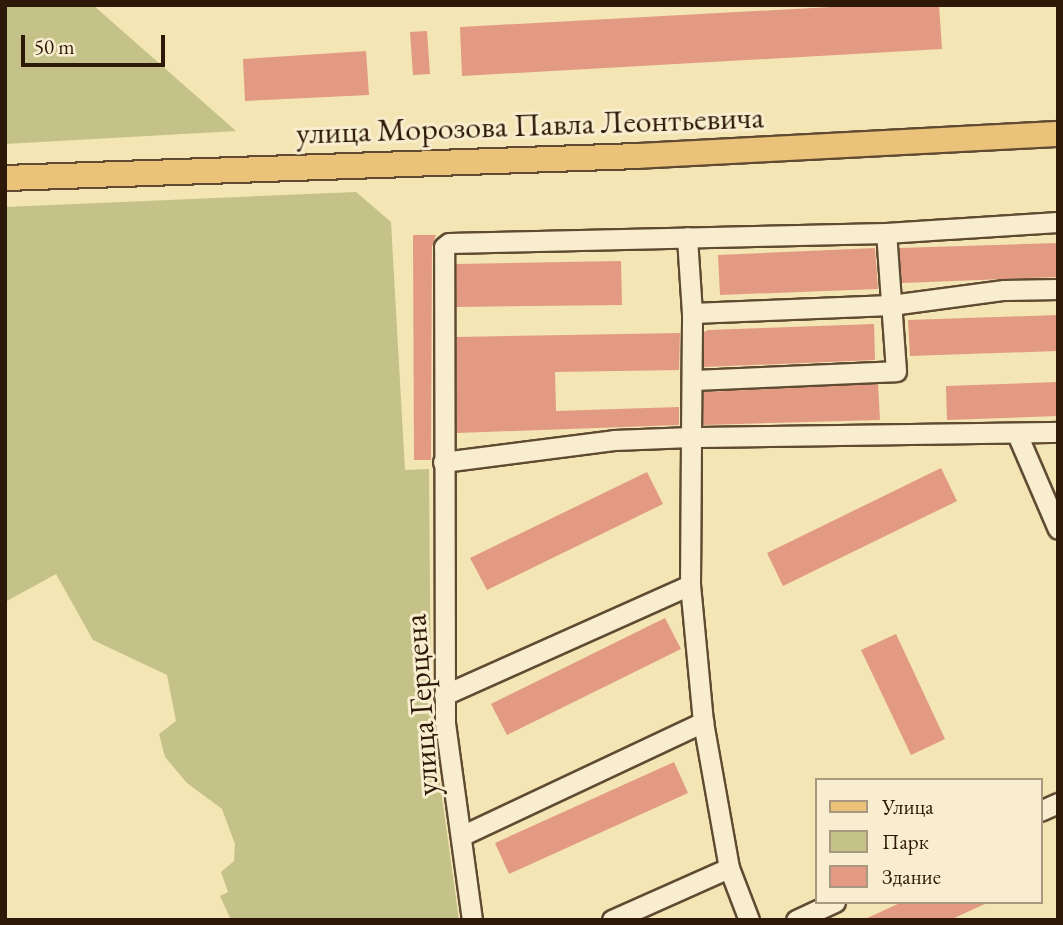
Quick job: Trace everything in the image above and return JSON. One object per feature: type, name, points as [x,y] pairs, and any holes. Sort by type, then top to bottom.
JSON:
[{"type":"main road","name":"улица Морозова Павла Леонтьевича","points":[[5,178],[638,156],[1058,134]]},
{"type":"street","points":[[750,920],[729,868],[703,722],[690,585],[692,313],[687,237],[886,233],[1058,222]]},
{"type":"street","points":[[692,380],[896,371],[886,233]]},
{"type":"street","name":"улица Герцена","points":[[472,920],[444,695],[443,250],[446,244],[687,237]]},
{"type":"street","points":[[692,313],[891,305],[1004,290],[1058,289]]},
{"type":"street","points":[[443,462],[614,440],[1058,432]]},
{"type":"street","points":[[1017,434],[1058,529]]},
{"type":"street","points":[[444,695],[690,585]]},
{"type":"street","points":[[460,836],[703,722]]},
{"type":"street","points":[[1042,810],[1058,803]]},
{"type":"street","points":[[612,920],[729,868]]},
{"type":"street","points":[[796,920],[831,904]]},
{"type":"green space","points":[[5,5],[93,5],[236,131],[5,144]]},
{"type":"green space","points":[[356,192],[391,222],[405,470],[429,469],[431,717],[459,920],[231,920],[220,896],[228,892],[221,872],[234,861],[235,844],[222,809],[187,783],[165,757],[159,734],[176,721],[167,675],[93,640],[56,574],[5,602],[5,207]]},
{"type":"building","points":[[868,5],[939,5],[942,49],[462,76],[460,27]]},
{"type":"building","points":[[427,31],[430,74],[413,75],[410,32]]},
{"type":"building","points":[[366,51],[369,95],[245,101],[243,59]]},
{"type":"building","points":[[413,235],[436,235],[432,247],[431,460],[414,460]]},
{"type":"building","points":[[1058,243],[1058,277],[902,283],[899,248]]},
{"type":"building","points":[[875,248],[878,289],[720,295],[718,255]]},
{"type":"building","points":[[621,261],[622,305],[456,307],[456,264]]},
{"type":"building","points":[[1058,315],[1058,351],[910,356],[908,320]]},
{"type":"building","points":[[874,324],[875,360],[704,367],[704,332],[708,330]]},
{"type":"building","points":[[680,333],[679,370],[555,372],[556,411],[679,407],[679,425],[457,433],[456,337]]},
{"type":"building","points":[[1058,382],[1058,416],[947,420],[946,386]]},
{"type":"building","points":[[878,384],[880,420],[703,425],[704,392]]},
{"type":"building","points":[[941,468],[957,501],[783,586],[767,553]]},
{"type":"building","points":[[647,472],[663,504],[487,590],[470,558]]},
{"type":"building","points":[[665,618],[681,649],[507,735],[491,704]]},
{"type":"building","points":[[896,634],[945,739],[911,755],[861,650]]},
{"type":"building","points":[[674,762],[688,793],[509,874],[495,843]]},
{"type":"building","points":[[898,904],[985,904],[950,920],[863,920]]}]
